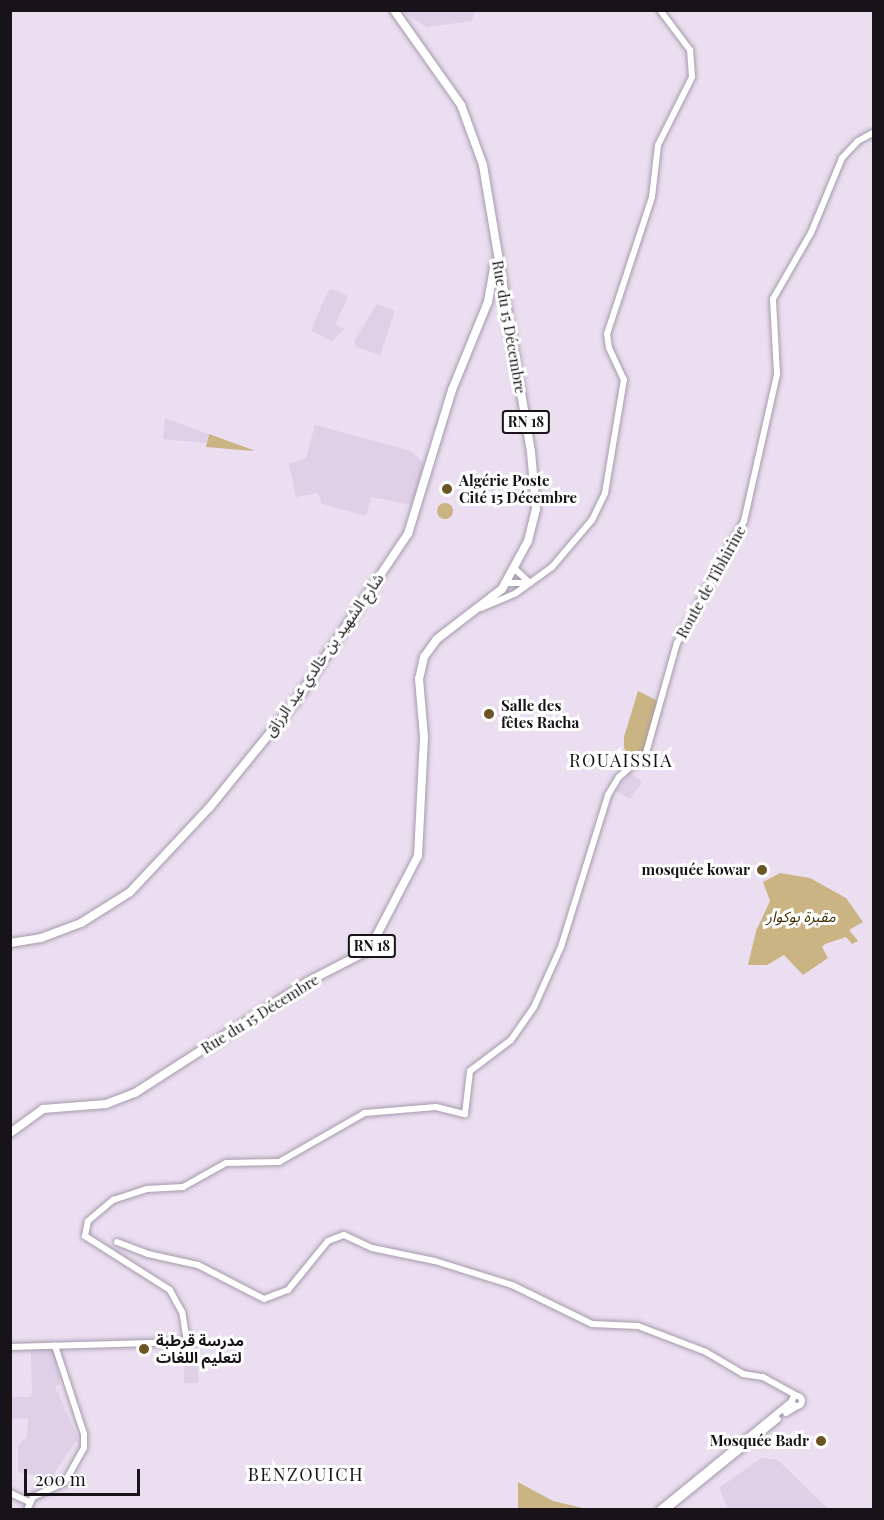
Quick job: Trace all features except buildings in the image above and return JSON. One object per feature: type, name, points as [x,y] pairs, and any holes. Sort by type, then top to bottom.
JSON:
[{"type":"main road","name":"Rue du 15 Décembre","points":[[10,1133],[43,1110],[106,1104],[135,1093],[305,983],[369,950],[418,856],[424,737],[420,668],[437,639],[481,608],[507,583],[516,570],[533,526],[536,494],[483,165],[460,105],[394,10]]},
{"type":"main road","name":"شارع الشهيد بن خالدي عبد الرزاق","points":[[10,943],[72,927],[130,892],[209,808],[296,701],[409,532],[452,390],[488,302],[496,257]]},
{"type":"street","points":[[481,608],[520,590],[561,558],[592,520],[608,483],[624,375],[609,348],[607,334],[652,196],[658,145],[690,85],[693,68],[690,50],[660,10]]},
{"type":"street","name":"Route de Tibhirine","points":[[55,1346],[187,1342],[182,1312],[170,1290],[85,1236],[88,1221],[113,1200],[147,1189],[183,1187],[226,1162],[279,1162],[365,1113],[436,1107],[465,1114],[470,1071],[511,1040],[538,998],[561,947],[608,795],[619,777],[646,753],[677,643],[744,521],[777,374],[774,299],[811,233],[836,167],[858,141],[873,132]]},
{"type":"street","points":[[516,570],[530,583]]},
{"type":"street","points":[[507,583],[530,583]]},
{"type":"street","points":[[507,583],[520,590]]},
{"type":"street","points":[[117,1242],[148,1254],[198,1265],[264,1299],[288,1290],[328,1241],[344,1235],[372,1248],[435,1261],[512,1285],[592,1324],[638,1326],[784,1389],[795,1401]]},
{"type":"street","points":[[10,1347],[55,1346],[84,1434],[84,1448],[65,1482],[29,1502],[27,1509]]},
{"type":"street","points":[[659,1509],[795,1401]]},
{"type":"street","points":[[666,1509],[795,1401]]},
{"type":"street","points":[[10,1493],[29,1502]]},
{"type":"shaded area","points":[[401,11],[475,11],[472,21],[427,27]]},
{"type":"shaded area","points":[[333,289],[348,296],[335,325],[344,329],[332,341],[311,330],[328,291]]},
{"type":"shaded area","points":[[377,304],[395,311],[380,355],[356,347],[354,341]]},
{"type":"shaded area","points":[[165,418],[208,434],[207,443],[163,439]]},
{"type":"shaded area","points":[[315,425],[411,451],[424,464],[413,505],[371,497],[366,516],[322,504],[318,493],[296,497],[289,464],[306,458]]},
{"type":"shaded area","points":[[630,772],[642,782],[630,799],[616,791]]},
{"type":"shaded area","points":[[183,1345],[197,1345],[198,1383],[184,1383]]},
{"type":"shaded area","points":[[35,1347],[53,1347],[60,1384],[55,1387],[78,1438],[51,1478],[18,1472],[18,1446],[27,1436],[28,1418],[11,1419],[10,1397],[30,1397],[32,1392],[31,1353]]},
{"type":"shaded area","points":[[761,1458],[778,1460],[828,1509],[728,1509],[719,1488]]},
{"type":"green space","points":[[209,434],[253,450],[253,451],[206,447]]},
{"type":"green space","points":[[442,503],[448,503],[453,511],[451,517],[442,519],[437,514],[437,508]]},
{"type":"green space","points":[[638,691],[658,701],[648,743],[643,752],[630,756],[624,748],[624,737]]},
{"type":"green space","name":"مقبرة بوكوار","points":[[780,873],[810,878],[846,898],[863,922],[849,930],[858,941],[852,944],[846,937],[825,944],[822,947],[828,958],[803,975],[784,955],[767,965],[748,965],[756,931],[770,901],[763,882]]},
{"type":"green space","points":[[518,1482],[553,1501],[587,1509],[518,1509]]},
{"type":"place","name":"Algérie Poste Cité 15 Décembre","points":[[447,489]]},
{"type":"place","name":"Salle des fêtes Racha","points":[[489,714]]},
{"type":"place","name":"mosquée kowar","points":[[762,870]]},
{"type":"place","name":"مدرسة قرطبة لتعليم اللغات","points":[[144,1349]]},
{"type":"place","name":"Mosquée Badr","points":[[821,1441]]},
{"type":"district","name":"ROUAISSIA","points":[[621,760]]},
{"type":"district","name":"BENZOUICH","points":[[306,1474]]}]
